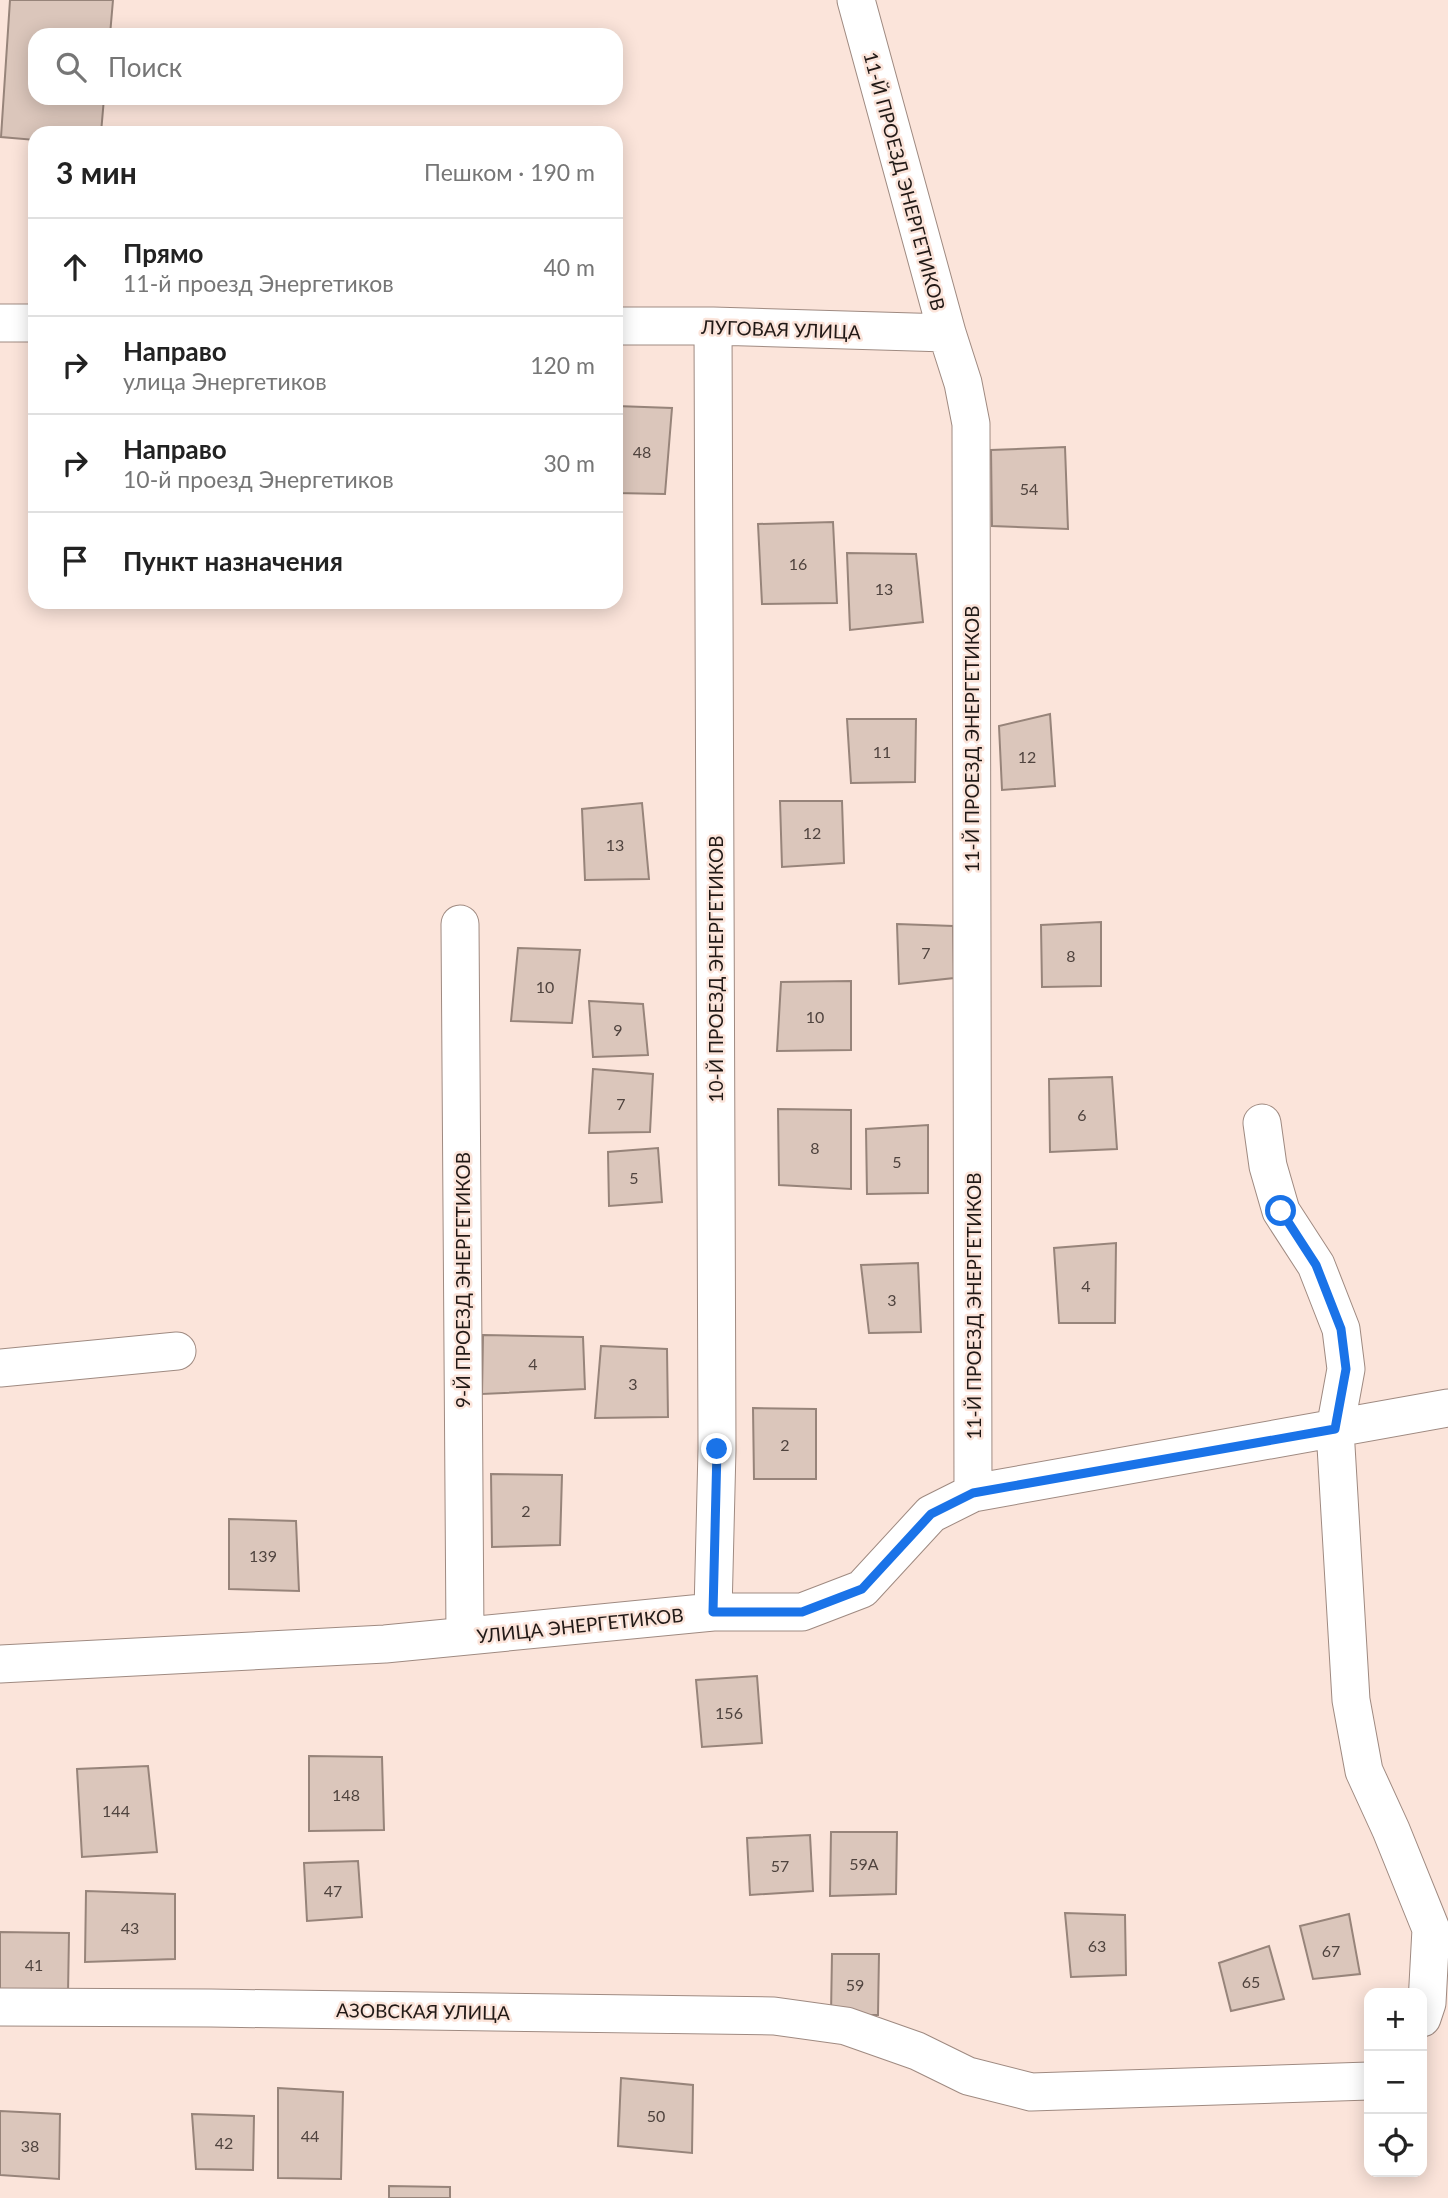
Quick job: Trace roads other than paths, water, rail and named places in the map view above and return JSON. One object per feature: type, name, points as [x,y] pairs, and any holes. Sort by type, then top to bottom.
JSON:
[{"type":"street","name":"11-Й ПРОЕЗД ЭНЕРГЕТИКОВ","points":[[856,0],[963,383],[971,424],[973,1493]]},
{"type":"street","points":[[0,323],[28,323]]},
{"type":"street","name":"ЛУГОВАЯ УЛИЦА","points":[[623,326],[947,333]]},
{"type":"street","name":"10-Й ПРОЕЗД ЭНЕРГЕТИКОВ","points":[[713,326],[717,1449],[713,1612]]},
{"type":"street","name":"9-Й ПРОЕЗД ЭНЕРГЕТИКОВ","points":[[460,924],[465,1636]]},
{"type":"street","points":[[1262,1123],[1268,1166],[1281,1211],[1316,1265],[1341,1329],[1346,1369],[1335,1429],[1352,1700],[1364,1771],[1431,1929],[1427,2003]]},
{"type":"street","points":[[0,1367],[177,1352]]},
{"type":"street","name":"УЛИЦА ЭНЕРГЕТИКОВ","points":[[0,1664],[385,1644],[713,1612],[802,1612],[862,1589],[931,1514],[973,1493],[1448,1408]]},
{"type":"street","name":"АЗОВСКАЯ УЛИЦА","points":[[0,2007],[761,2016],[846,2026],[917,2051],[968,2077],[1031,2092],[1364,2081]]}]
